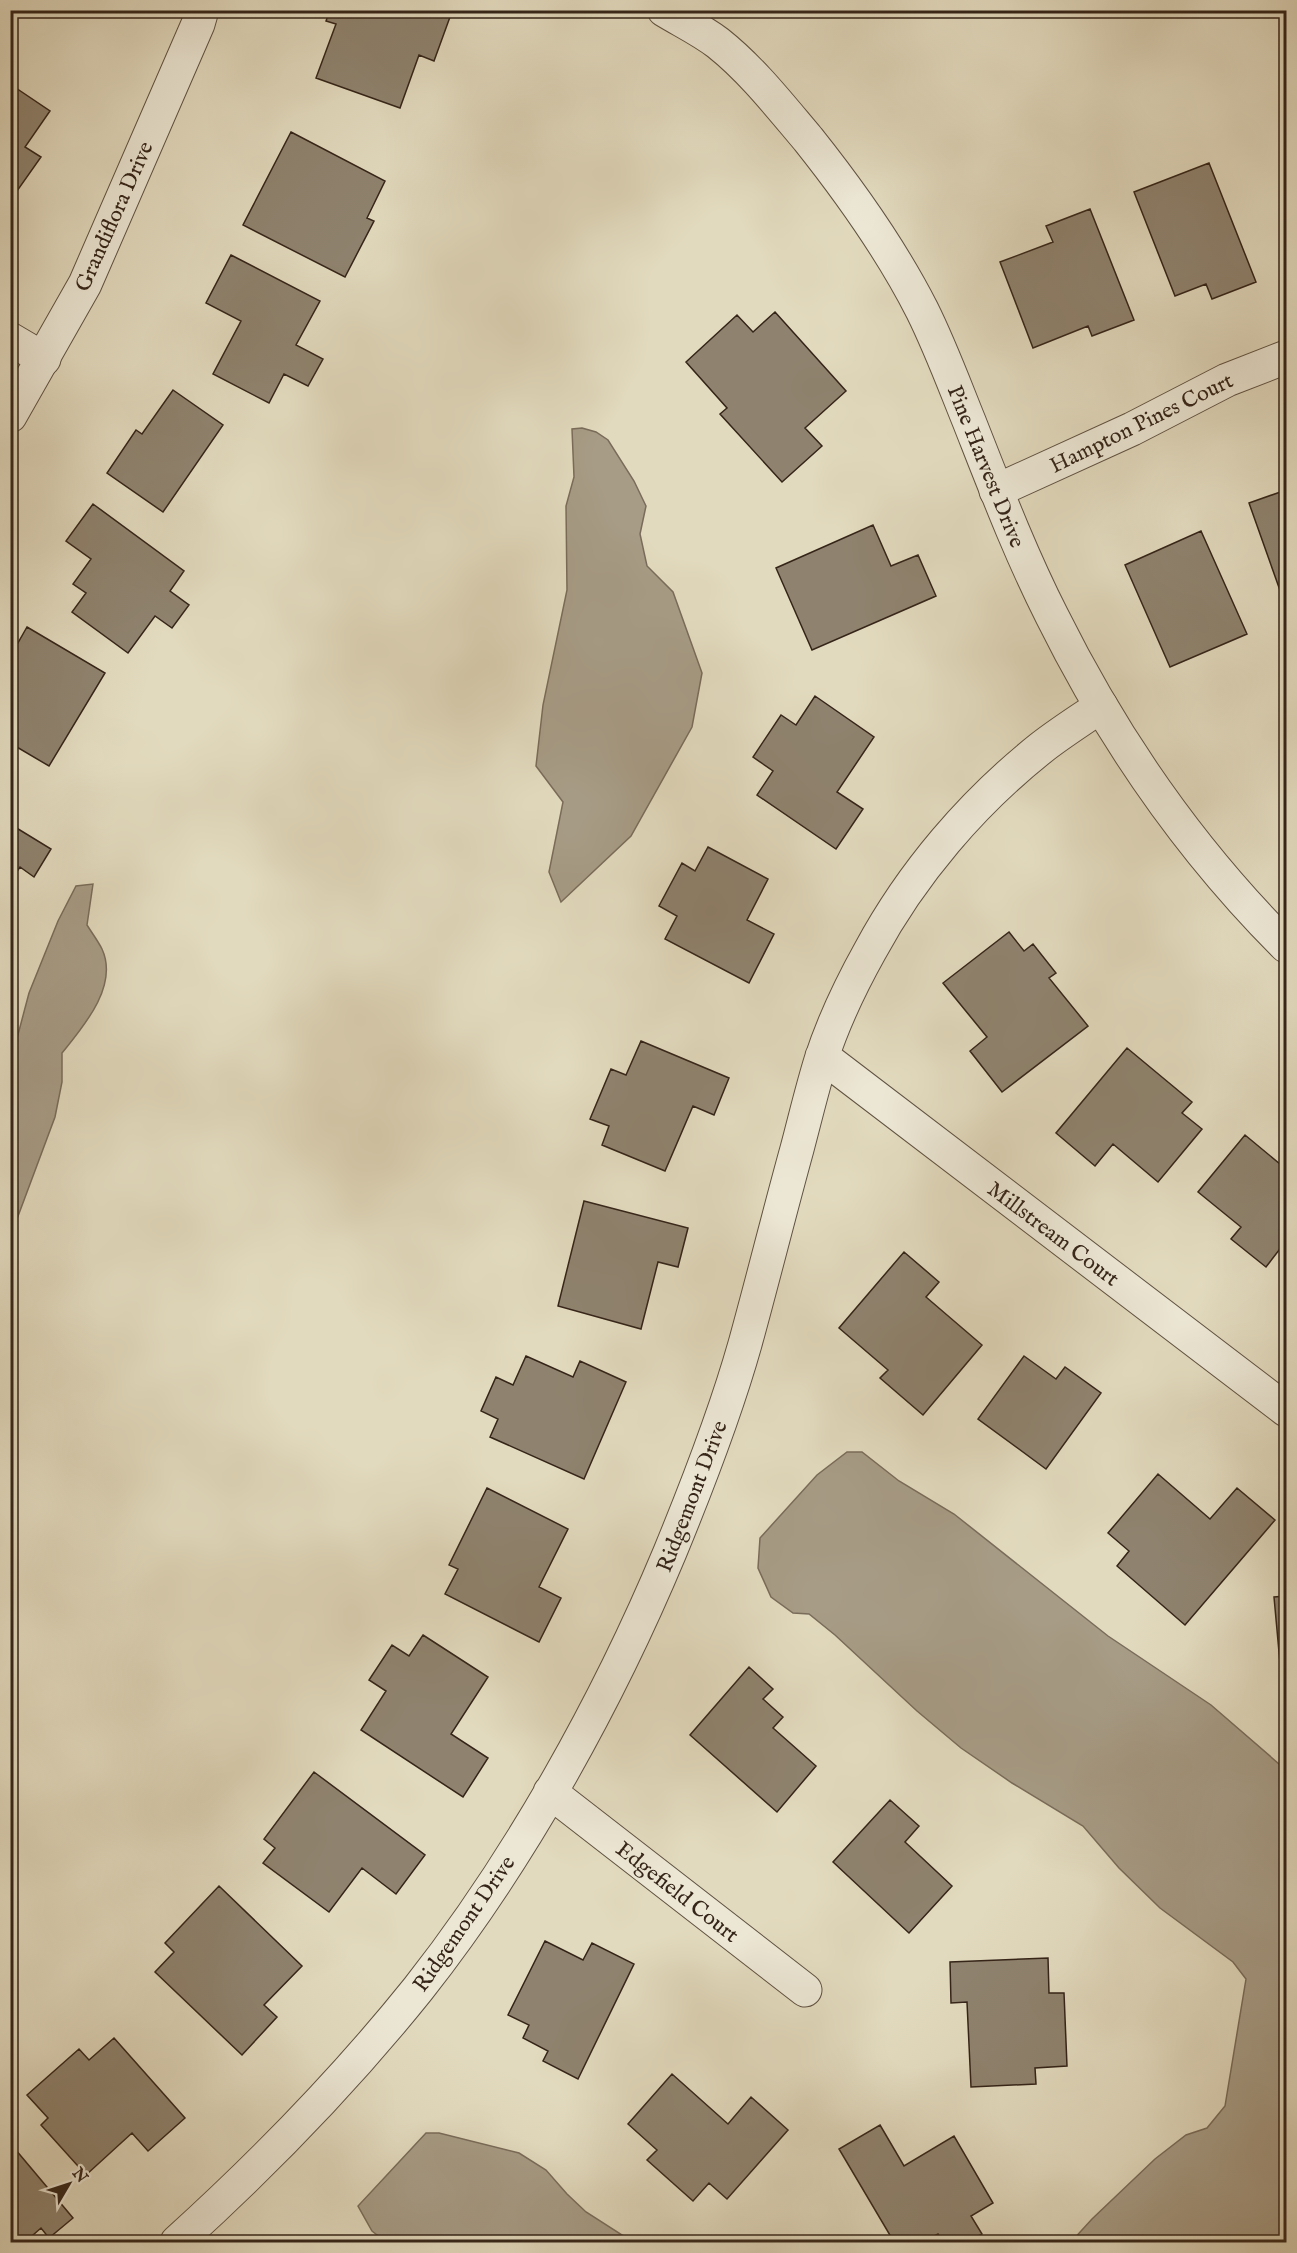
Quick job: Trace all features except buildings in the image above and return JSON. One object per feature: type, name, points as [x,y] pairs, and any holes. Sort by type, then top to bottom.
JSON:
[{"type":"street","name":"Grandiflora Drive","points":[[10,416],[85,284],[198,24],[202,10]]},
{"type":"street","name":"Pine Harvest Drive","points":[[664,10],[709,37],[737,59],[787,114],[861,210],[923,312],[941,350],[996,490],[1051,616],[1101,706],[1179,824],[1259,919],[1287,946]]},
{"type":"street","points":[[10,339],[44,359]]},
{"type":"street","name":"Hampton Pines Court","points":[[996,490],[1132,429],[1227,380],[1287,357]]},
{"type":"street","name":"Ridgemont Drive","points":[[177,2242],[287,2138],[417,1990],[464,1928],[513,1854],[603,1695],[642,1617],[670,1552],[719,1424],[745,1346],[822,1056],[869,952],[893,911],[923,869],[977,807],[1042,747],[1101,706]]},
{"type":"street","name":"Millstream Court","points":[[822,1056],[1287,1410]]},
{"type":"street","name":"Edgefield Court","points":[[550,1792],[805,1990]]},
{"type":"shaded area","points":[[582,428],[596,432],[608,440],[634,481],[646,506],[640,534],[647,566],[673,592],[702,673],[692,727],[631,836],[561,902],[549,872],[563,802],[536,766],[543,705],[567,590],[566,506],[574,477],[572,429]]},
{"type":"shaded area","points":[[93,884],[87,925],[102,949],[106,963],[106,977],[96,1005],[80,1031],[62,1053],[62,1082],[55,1117],[11,1235],[11,1061],[29,993],[58,921],[76,886]]},
{"type":"shaded area","points":[[847,1452],[862,1452],[899,1481],[954,1514],[1108,1636],[1211,1705],[1286,1770],[1286,2242],[1251,2242],[1209,2236],[1192,2242],[1071,2242],[1155,2159],[1186,2135],[1207,2128],[1225,2106],[1246,1979],[1233,1962],[1160,1908],[1119,1868],[1083,1826],[1012,1783],[961,1748],[809,1614],[793,1613],[771,1597],[758,1568],[760,1538],[817,1475]]},
{"type":"shaded area","points":[[426,2133],[439,2133],[519,2153],[546,2170],[586,2212],[633,2242],[386,2242],[372,2231],[358,2206]]}]
